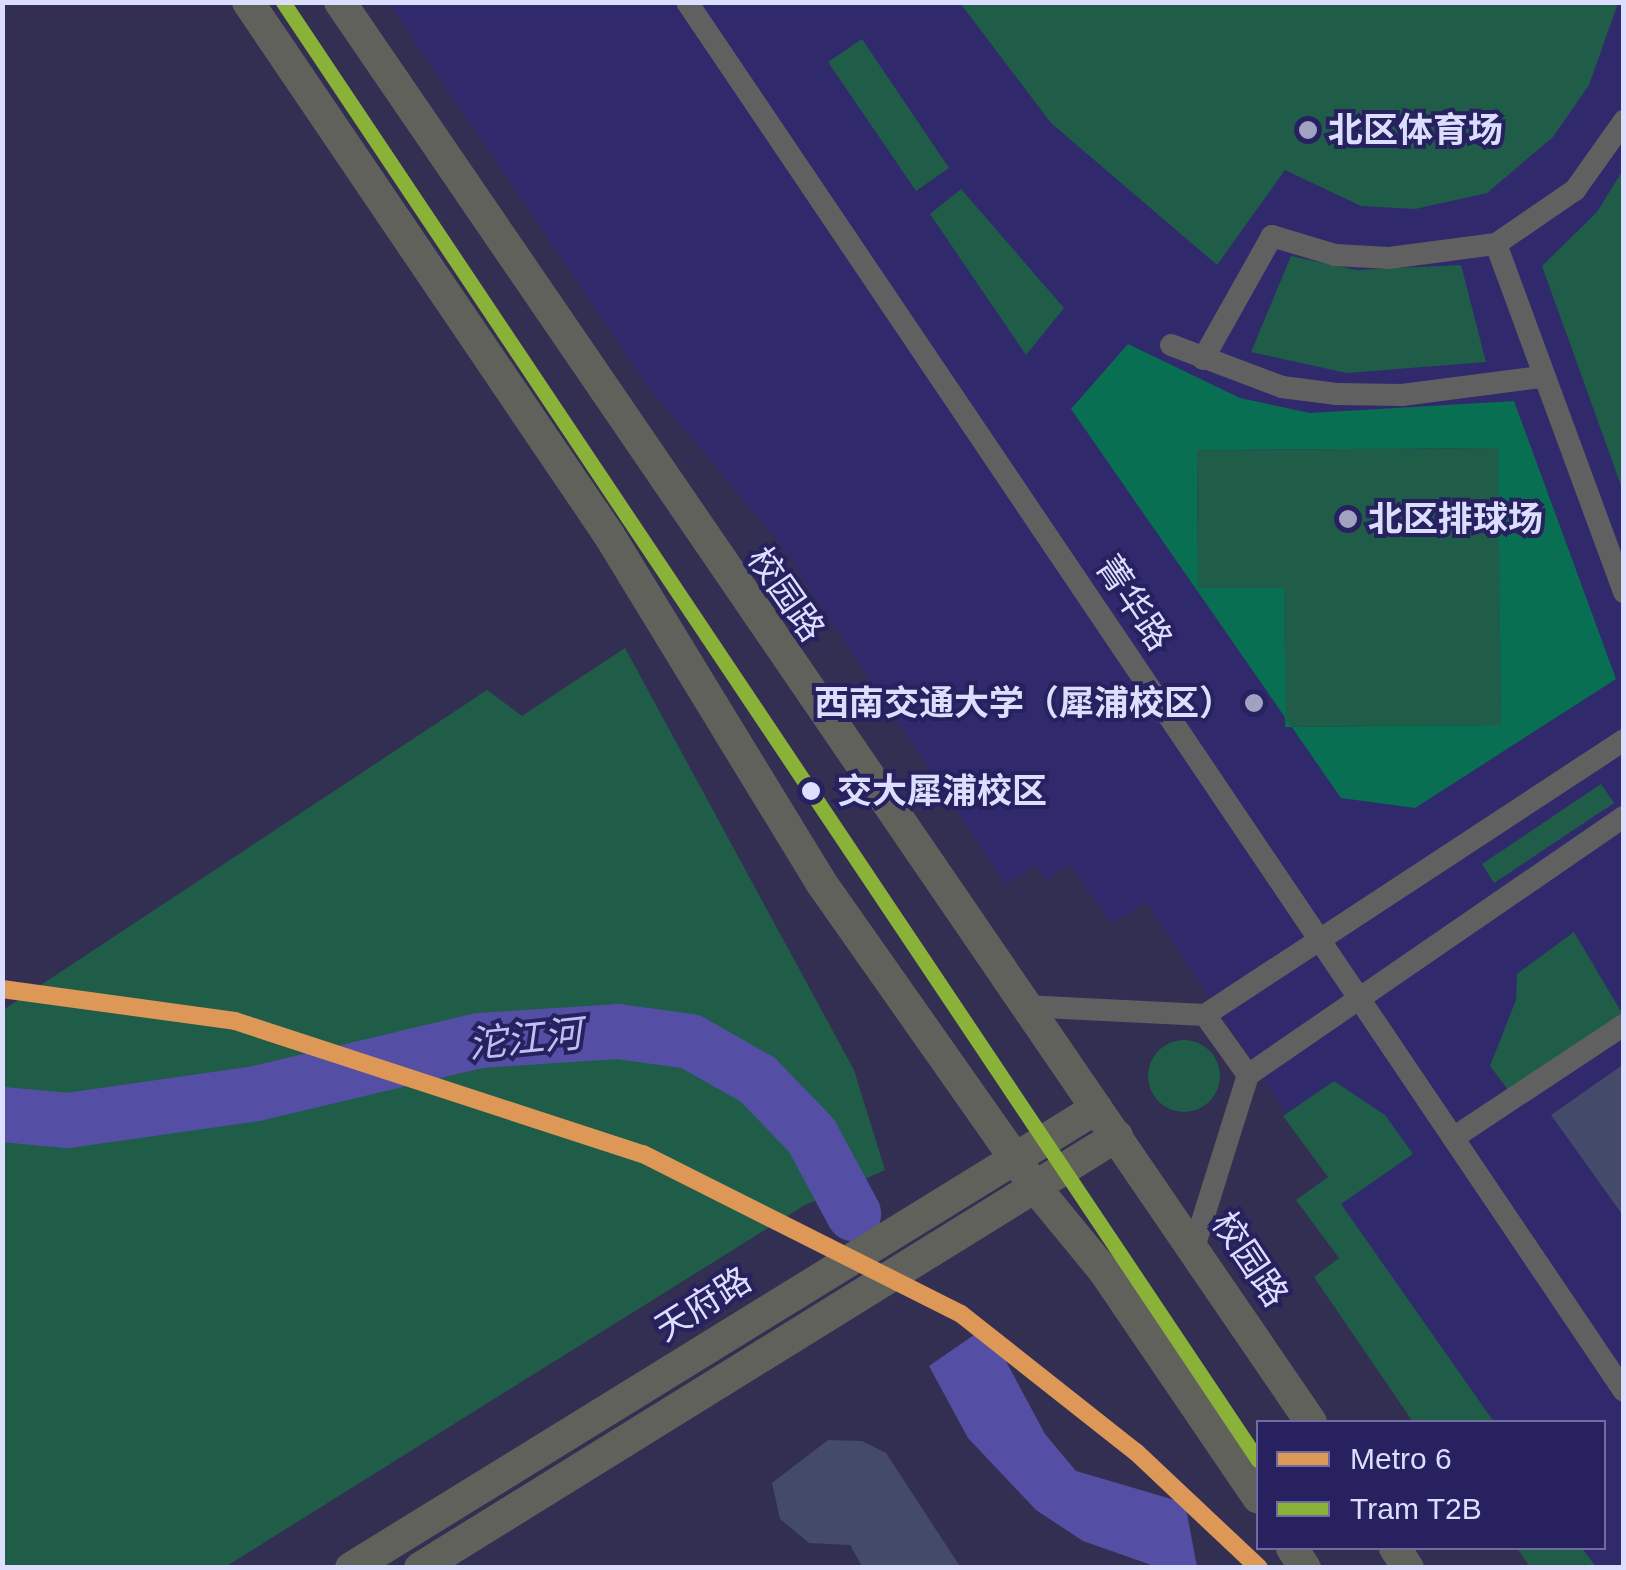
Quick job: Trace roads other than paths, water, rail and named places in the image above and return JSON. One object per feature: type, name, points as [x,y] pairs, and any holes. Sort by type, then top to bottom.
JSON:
[{"type":"street","points":[[248,2],[609,535],[820,882],[1035,1188],[1104,1271],[1256,1495]]},
{"type":"street","name":"校园路","points":[[340,2],[1310,1420]]},
{"type":"street","name":"菁华路","points":[[687,2],[1624,1391]]},
{"type":"street","points":[[1203,359],[1272,236],[1335,256],[1390,258],[1496,244],[1575,190],[1624,122]]},
{"type":"street","points":[[1496,244],[1541,377],[1624,592]]},
{"type":"street","points":[[1171,345],[1282,387],[1337,394],[1402,395],[1541,377]]},
{"type":"street","points":[[1024,1006],[1205,1016],[1624,740]]},
{"type":"street","points":[[1194,1247],[1248,1075],[1624,817]]},
{"type":"street","points":[[1205,1016],[1248,1075]]},
{"type":"street","points":[[1453,1138],[1624,1025]]},
{"type":"street","name":"天府路","points":[[352,1568],[1097,1108]]},
{"type":"street","points":[[420,1568],[1117,1136]]},
{"type":"waterway","name":"沱江河","points":[[2,1114],[67,1120],[256,1093],[479,1040],[617,1031],[690,1041],[757,1079],[811,1135],[853,1213]]},
{"type":"metro line","name":"6","points":[[2,989],[235,1021],[643,1154],[961,1314],[1136,1452],[1259,1568]]},
{"type":"tram line","name":"T2B","points":[[283,2],[1256,1457]]},
{"type":"place","name":"北区体育场","points":[[1308,130]]},
{"type":"place","name":"北区排球场","points":[[1348,519]]},
{"type":"place","name":"西南交通大学（犀浦校区）","points":[[1254,703]]},
{"type":"place","name":"交大犀浦校区","points":[[811,791]]}]
